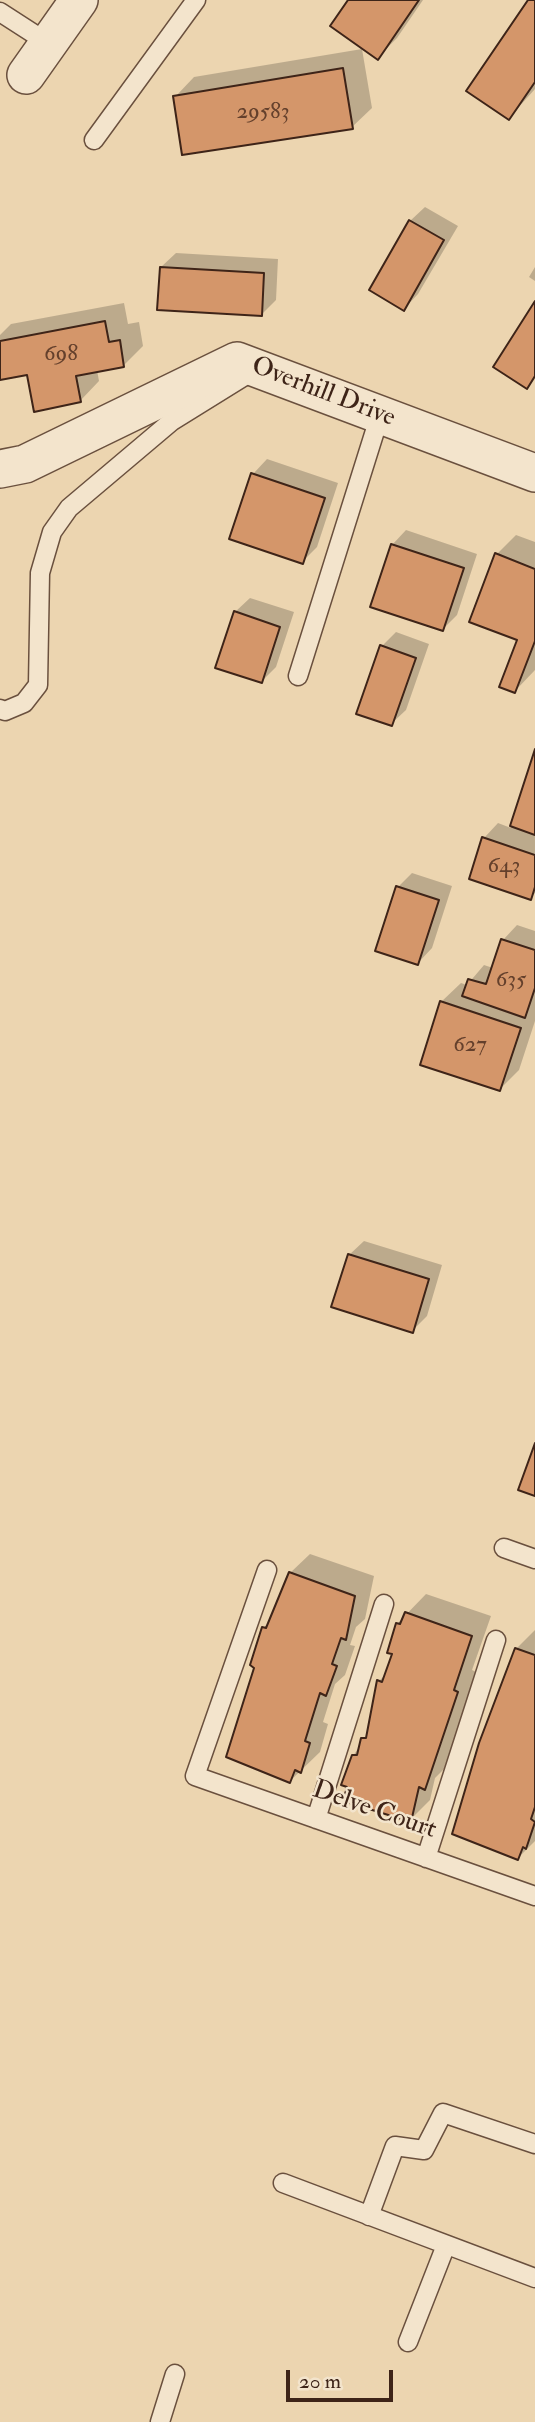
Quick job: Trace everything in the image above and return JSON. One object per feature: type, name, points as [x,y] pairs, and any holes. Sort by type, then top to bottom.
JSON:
[{"type":"street","points":[[26,75],[79,0]]},
{"type":"street","name":"Overhill Drive","points":[[0,469],[25,464],[237,361],[535,473]]},
{"type":"lane","points":[[94,140],[196,0]]},
{"type":"lane","points":[[0,12],[48,43]]},
{"type":"lane","points":[[0,709],[5,711],[24,703],[38,685],[40,573],[52,532],[68,508],[172,421],[257,368]]},
{"type":"lane","points":[[298,676],[380,415]]},
{"type":"lane","points":[[504,1548],[535,1559]]},
{"type":"lane","name":"Delve Court","points":[[267,1570],[195,1776],[535,1896]]},
{"type":"lane","points":[[316,1819],[384,1604]]},
{"type":"lane","points":[[426,1858],[496,1640]]},
{"type":"lane","points":[[369,2216],[395,2146],[424,2150],[443,2113],[535,2144]]},
{"type":"lane","points":[[283,2183],[535,2278]]},
{"type":"lane","points":[[408,2343],[446,2245]]},
{"type":"lane","points":[[160,2422],[175,2374]]},
{"type":"building","points":[[348,0],[419,0],[378,60],[330,26]]},
{"type":"building","points":[[528,0],[535,0],[535,82],[509,120],[466,91]]},
{"type":"building","points":[[343,68],[353,129],[182,155],[173,96]]},
{"type":"building","points":[[409,220],[444,240],[404,311],[369,290]]},
{"type":"building","points":[[160,267],[264,273],[262,316],[157,310]]},
{"type":"building","points":[[535,301],[535,376],[527,389],[493,367]]},
{"type":"building","points":[[105,321],[109,342],[120,340],[124,367],[76,376],[81,402],[34,412],[27,375],[0,380],[0,341]]},
{"type":"building","points":[[251,473],[325,498],[303,564],[229,539]]},
{"type":"building","points":[[391,544],[464,568],[443,631],[370,607]]},
{"type":"building","points":[[495,553],[535,569],[535,641],[515,693],[499,687],[517,640],[469,622]]},
{"type":"building","points":[[234,611],[280,627],[262,683],[215,668]]},
{"type":"building","points":[[380,645],[416,658],[392,726],[356,714]]},
{"type":"building","points":[[535,749],[535,835],[510,826]]},
{"type":"building","points":[[482,837],[535,855],[535,887],[531,900],[469,879]]},
{"type":"building","points":[[396,886],[439,900],[418,965],[375,951]]},
{"type":"building","points":[[501,939],[535,950],[535,988],[525,1018],[462,996],[468,979],[486,984]]},
{"type":"building","points":[[440,1001],[521,1028],[500,1091],[420,1065]]},
{"type":"building","points":[[348,1254],[429,1279],[413,1333],[331,1307]]},
{"type":"building","points":[[535,1443],[535,1496],[518,1490]]},
{"type":"building","points":[[289,1572],[355,1596],[346,1640],[341,1638],[332,1664],[337,1666],[326,1696],[320,1693],[305,1741],[310,1743],[301,1773],[295,1770],[290,1783],[226,1757],[254,1668],[250,1665],[262,1627],[266,1628]]},
{"type":"building","points":[[405,1612],[472,1636],[454,1690],[458,1692],[425,1790],[419,1787],[411,1822],[343,1801],[347,1787],[341,1785],[352,1755],[357,1755],[361,1738],[366,1738],[377,1680],[382,1682],[392,1654],[387,1653],[396,1623],[400,1624]]},
{"type":"building","points":[[515,1648],[535,1655],[535,1807],[531,1819],[535,1822],[526,1849],[523,1847],[518,1860],[452,1834],[479,1743]]}]
